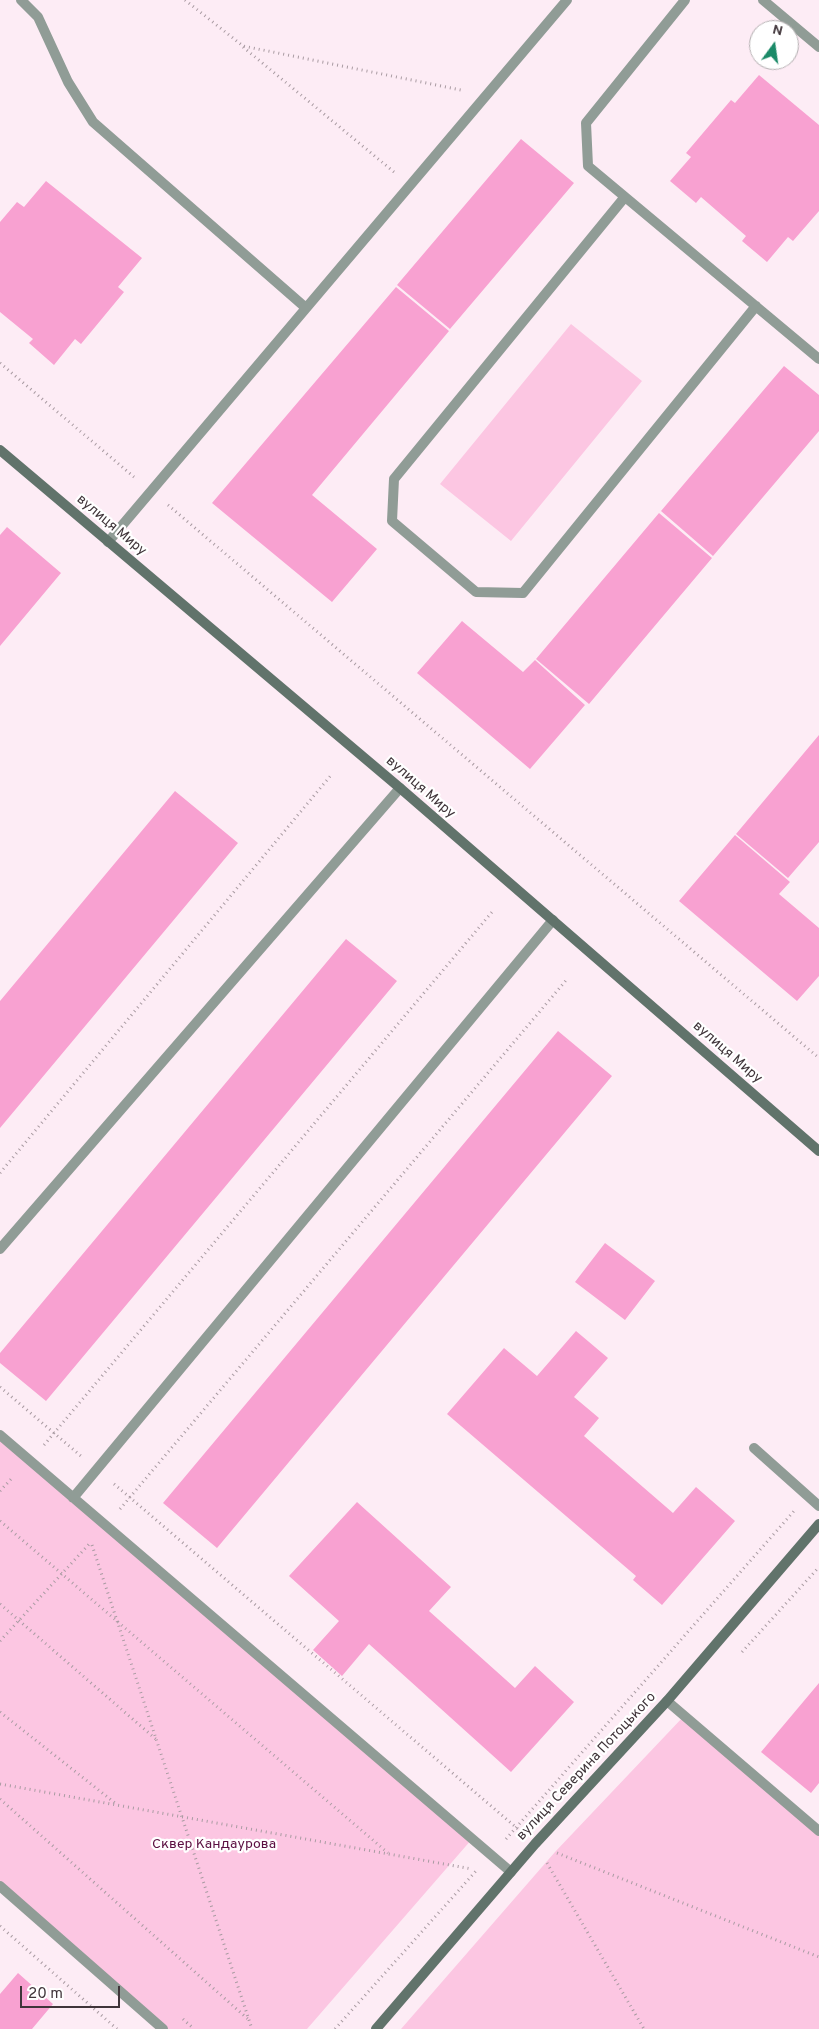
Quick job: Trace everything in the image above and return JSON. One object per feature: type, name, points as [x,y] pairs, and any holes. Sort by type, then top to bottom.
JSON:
[{"type":"street","name":"вулиця Миру","points":[[0,450],[400,788],[819,1151]]},
{"type":"street","name":"вулиця Северина Потоцького","points":[[376,2029],[535,1844],[667,1701],[819,1524]]},
{"type":"lane","points":[[21,0],[38,17],[68,82],[93,122],[306,308]]},
{"type":"lane","points":[[108,542],[567,0]]},
{"type":"lane","points":[[685,0],[586,123],[588,166],[819,359]]},
{"type":"lane","points":[[763,0],[819,47]]},
{"type":"lane","points":[[624,198],[394,480],[392,521],[476,592],[523,593],[756,306]]},
{"type":"lane","points":[[0,1249],[400,788]]},
{"type":"lane","points":[[73,1498],[553,920]]},
{"type":"lane","points":[[0,1435],[511,1872]]},
{"type":"lane","points":[[754,1448],[819,1506]]},
{"type":"lane","points":[[667,1701],[819,1831]]},
{"type":"lane","points":[[0,1886],[163,2029]]},
{"type":"path","points":[[185,0],[410,185]]},
{"type":"path","points":[[243,46],[486,95]]},
{"type":"path","points":[[0,363],[819,1058]]},
{"type":"path","points":[[0,1173],[332,774]]},
{"type":"path","points":[[29,1460],[55,1434],[492,912]]},
{"type":"path","points":[[0,1641],[130,1498],[568,978]]},
{"type":"path","points":[[0,1387],[535,1844],[644,2029]]},
{"type":"path","points":[[335,2029],[808,1496]]},
{"type":"path","points":[[0,1521],[388,1853]]},
{"type":"path","points":[[91,1541],[252,2029]]},
{"type":"path","points":[[0,1604],[158,1742]]},
{"type":"path","points":[[0,1712],[117,1805]]},
{"type":"path","points":[[0,1784],[477,1870]]},
{"type":"path","points":[[0,1799],[250,2020]]},
{"type":"path","points":[[535,1844],[819,1957]]},
{"type":"path","points":[[0,1926],[117,2029]]},
{"type":"green space","points":[[571,324],[642,381],[511,541],[440,484]]},
{"type":"green space","name":"Сквер Кандаурова","points":[[0,1435],[472,1839],[307,2029],[163,2029],[0,1886]]},
{"type":"green space","points":[[684,1716],[819,1830],[819,2029],[401,2029],[555,1852]]},
{"type":"building","points":[[759,75],[819,125],[819,211],[793,241],[788,237],[767,262],[742,241],[746,236],[701,197],[696,203],[670,181],[691,157],[686,153],[731,100],[735,103]]},
{"type":"building","points":[[521,139],[574,183],[450,329],[397,285]]},
{"type":"building","points":[[46,181],[142,258],[118,287],[124,292],[81,344],[75,339],[54,365],[29,343],[33,339],[0,312],[0,222],[17,202],[24,207]]},
{"type":"building","points":[[396,287],[449,331],[312,495],[377,549],[332,602],[212,503]]},
{"type":"building","points":[[784,366],[819,395],[819,431],[713,556],[661,511]]},
{"type":"building","points":[[659,513],[712,558],[589,704],[536,659]]},
{"type":"building","points":[[7,527],[61,573],[0,646],[0,535]]},
{"type":"building","points":[[462,621],[523,672],[535,660],[585,705],[530,769],[417,673]]},
{"type":"building","points":[[819,735],[819,842],[788,878],[736,834]]},
{"type":"building","points":[[175,791],[238,843],[0,1128],[0,1001]]},
{"type":"building","points":[[735,835],[790,882],[779,894],[819,928],[819,976],[797,1001],[679,901]]},
{"type":"building","points":[[346,939],[397,981],[46,1401],[0,1363],[0,1353]]},
{"type":"building","points":[[558,1031],[612,1076],[217,1548],[163,1503]]},
{"type":"building","points":[[605,1243],[655,1281],[625,1320],[575,1282]]},
{"type":"building","points":[[576,1331],[608,1358],[574,1397],[599,1418],[584,1436],[673,1513],[696,1487],[735,1521],[662,1605],[633,1580],[636,1576],[447,1414],[504,1348],[537,1376]]},
{"type":"building","points":[[357,1502],[451,1587],[429,1611],[515,1688],[535,1666],[574,1702],[511,1772],[369,1644],[342,1676],[313,1650],[339,1621],[289,1576]]},
{"type":"building","points":[[819,1683],[819,1783],[811,1793],[761,1752]]},
{"type":"building","points":[[18,1973],[53,2004],[32,2029],[0,2029],[0,1994]]}]
